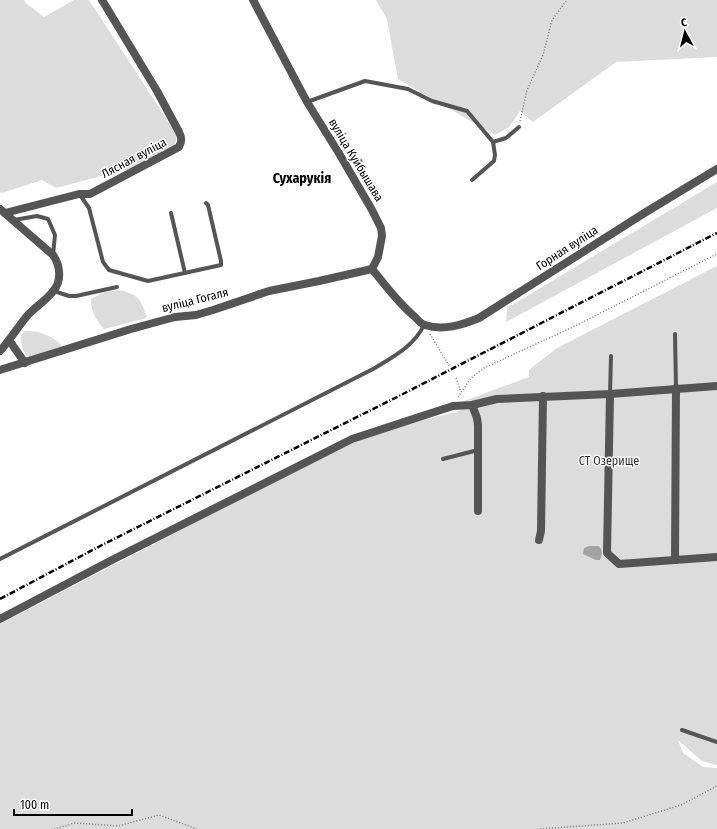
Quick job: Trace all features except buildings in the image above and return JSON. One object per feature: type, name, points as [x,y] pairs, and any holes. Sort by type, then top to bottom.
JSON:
[{"type":"street","name":"Лясная вуліца","points":[[3,211],[79,194],[90,194],[179,147],[182,138],[157,91],[102,0]]},
{"type":"street","name":"вуліца Куйбышава","points":[[253,0],[307,102],[340,155],[381,228],[382,236],[379,250],[372,269]]},
{"type":"street","name":"Горная вуліца","points":[[424,325],[453,327],[479,318],[646,212],[717,169]]},
{"type":"street","points":[[0,351],[28,316],[54,290],[58,284],[59,270],[57,260],[53,255],[3,211]]},
{"type":"street","points":[[372,269],[398,301],[424,325]]},
{"type":"street","name":"вуліца Гогаля","points":[[0,370],[131,329],[175,317],[196,315],[213,310],[268,291],[372,269]]},
{"type":"street","points":[[9,340],[25,362]]},
{"type":"street","points":[[0,619],[110,561],[352,439],[453,406],[469,405],[497,399],[610,394],[717,386]]},
{"type":"street","points":[[675,560],[676,388]]},
{"type":"street","points":[[610,394],[608,553],[619,564],[717,557]]},
{"type":"street","points":[[539,540],[541,531],[543,396]]},
{"type":"street","points":[[469,405],[477,418],[478,511]]},
{"type":"lane","points":[[307,102],[365,81],[408,89],[432,101],[467,111],[493,142],[495,156],[494,160],[472,180]]},
{"type":"lane","points":[[493,142],[506,138],[519,127]]},
{"type":"lane","points":[[79,194],[89,208],[103,262],[109,270],[148,281],[220,265],[221,261],[208,205],[206,203]]},
{"type":"lane","points":[[171,213],[185,273]]},
{"type":"lane","points":[[14,220],[37,216],[48,219],[55,235],[53,255]]},
{"type":"lane","points":[[54,290],[69,296],[76,296],[117,287]]},
{"type":"lane","points":[[0,559],[375,368],[412,343],[420,335],[424,325]]},
{"type":"lane","points":[[676,334],[676,388]]},
{"type":"lane","points":[[610,394],[612,356]]},
{"type":"lane","points":[[443,459],[478,450]]},
{"type":"lane","points":[[682,730],[717,742]]},
{"type":"path","points":[[519,127],[527,90],[543,55],[552,20],[567,0]]},
{"type":"path","points":[[453,406],[471,378],[484,368],[576,326],[717,254]]},
{"type":"path","points":[[424,325],[450,366]]},
{"type":"path","points":[[456,378],[461,392]]},
{"type":"path","points":[[540,829],[622,823],[681,805],[717,786]]},
{"type":"path","points":[[54,829],[75,823],[118,826],[159,815],[197,829]]},
{"type":"green space","points":[[0,0],[24,0],[44,17],[74,0],[89,0],[177,135],[175,146],[128,169],[56,188],[42,180],[2,193],[0,192]]},
{"type":"green space","points":[[376,0],[717,0],[717,57],[616,62],[533,122],[520,111],[509,127],[495,135],[398,79],[387,19]]},
{"type":"green space","points":[[717,182],[717,208],[506,322],[507,308]]},
{"type":"green space","name":"СТ Озерище","points":[[717,266],[717,765],[702,761],[678,740],[683,753],[703,767],[717,768],[717,829],[0,829],[0,624],[206,517],[353,443],[418,421],[460,411],[464,401],[529,377],[529,370],[557,348]]},
{"type":"green space","points":[[119,290],[131,293],[138,298],[143,306],[147,318],[104,329],[94,316],[91,299],[105,292]]},
{"type":"green space","points":[[25,331],[45,334],[55,339],[62,346],[30,358],[25,353],[22,345],[21,335]]},
{"type":"shaded area","points":[[589,546],[599,546],[602,553],[600,560],[596,560],[583,554],[584,548]]},
{"type":"railway","points":[[0,599],[102,545],[399,396],[717,233]]},
{"type":"district","name":"Сухарукія","points":[[302,178]]}]
